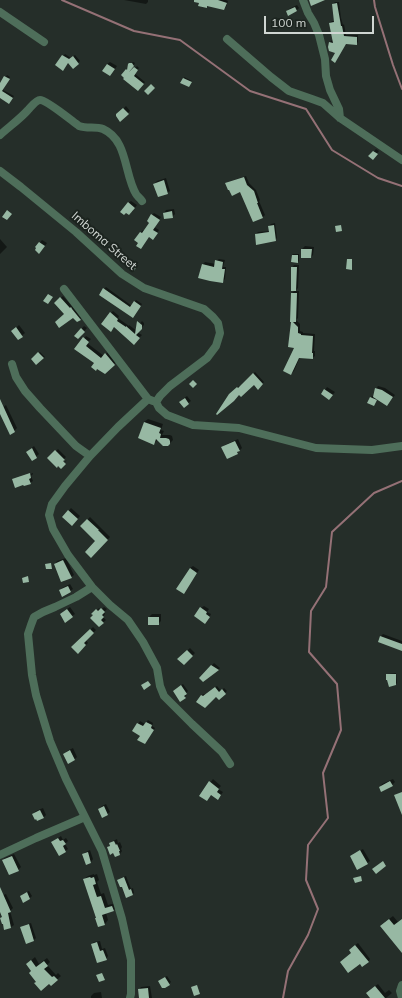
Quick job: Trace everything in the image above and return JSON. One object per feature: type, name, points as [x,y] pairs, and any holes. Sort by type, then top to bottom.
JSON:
[{"type":"street","points":[[303,0],[319,35],[325,59],[326,76],[330,90],[339,108],[340,118]]},
{"type":"street","points":[[0,12],[44,42]]},
{"type":"street","points":[[227,39],[289,91],[323,103],[340,118],[402,160]]},
{"type":"street","points":[[0,134],[22,117],[37,101],[41,100],[48,103],[79,126],[85,128],[99,127],[106,130],[116,138],[122,149],[134,190],[142,201]]},
{"type":"street","name":"Imboma Street","points":[[0,171],[76,232],[122,274],[144,288],[204,309],[218,324],[220,333],[216,346],[207,358],[170,386],[160,396],[152,400],[118,427],[90,456],[65,486],[52,504],[49,515],[53,529],[68,555],[92,587],[128,620],[143,642],[158,668],[160,686],[164,696],[222,752],[230,764]]},
{"type":"street","points":[[64,289],[152,400],[167,415],[193,425],[239,428],[316,448],[372,450],[402,446]]},
{"type":"street","points":[[12,364],[16,377],[25,391],[76,446],[90,456]]},
{"type":"street","points":[[92,587],[76,597],[34,617],[28,634],[32,675],[36,695],[50,742],[66,779],[102,851],[122,919],[131,960],[130,998]]},
{"type":"street","points":[[0,855],[85,817]]},
{"type":"street","points":[[402,985],[400,991],[402,998]]},
{"type":"building","points":[[194,0],[218,0],[227,3],[224,10],[207,6],[207,8],[198,6],[199,3],[194,2]]},
{"type":"building","points":[[309,0],[325,0],[311,6]]},
{"type":"building","points":[[337,3],[344,36],[357,37],[357,45],[346,44],[335,63],[331,60],[335,53],[329,51],[328,47],[329,42],[333,43],[329,23],[334,22],[332,4]]},
{"type":"building","points":[[295,7],[297,11],[288,16],[286,11]]},
{"type":"building","points":[[62,55],[69,59],[73,56],[79,64],[73,69],[68,63],[63,71],[55,65]]},
{"type":"building","points":[[129,63],[132,63],[134,66],[129,72],[134,67],[138,70],[134,76],[144,84],[138,91],[123,79],[124,78],[121,75],[126,69],[127,70]]},
{"type":"building","points":[[107,64],[115,69],[110,76],[102,71]]},
{"type":"building","points":[[4,76],[10,79],[2,91],[13,98],[9,104],[0,98],[0,83]]},
{"type":"building","points":[[183,78],[192,82],[189,87],[180,83]]},
{"type":"building","points":[[151,84],[155,88],[148,95],[144,91]]},
{"type":"building","points":[[123,108],[129,114],[120,122],[116,114]]},
{"type":"building","points":[[373,151],[378,154],[373,160],[368,156]]},
{"type":"building","points":[[244,177],[247,185],[254,191],[263,218],[253,222],[240,192],[232,196],[225,183]]},
{"type":"building","points":[[164,180],[168,194],[158,197],[153,184]]},
{"type":"building","points":[[128,202],[135,208],[129,215],[126,213],[124,215],[120,212]]},
{"type":"building","points":[[7,210],[12,214],[7,220],[2,217]]},
{"type":"building","points":[[172,211],[173,218],[164,219],[163,213]]},
{"type":"building","points":[[151,214],[160,220],[153,230],[158,233],[153,240],[149,237],[141,249],[136,246],[138,243],[134,240],[140,232],[142,233],[149,223],[147,221]]},
{"type":"building","points":[[274,225],[276,241],[256,245],[255,234],[269,232],[268,226]]},
{"type":"building","points":[[341,225],[342,231],[336,232],[335,226]]},
{"type":"building","points":[[39,242],[45,246],[39,254],[35,250],[35,247]]},
{"type":"building","points":[[301,249],[312,249],[311,258],[301,258]]},
{"type":"building","points":[[292,255],[298,255],[298,263],[291,262]]},
{"type":"building","points":[[347,259],[352,259],[352,270],[346,269]]},
{"type":"building","points":[[215,260],[223,262],[222,269],[225,269],[223,283],[198,278],[202,264],[214,267]]},
{"type":"building","points":[[133,262],[138,265],[134,271],[129,268]]},
{"type":"building","points":[[291,267],[297,267],[296,291],[291,291]]},
{"type":"building","points":[[103,288],[130,307],[134,301],[141,306],[133,318],[99,295]]},
{"type":"building","points":[[291,293],[297,293],[296,322],[293,322],[298,327],[298,333],[301,335],[313,336],[313,359],[299,358],[291,375],[283,371],[294,348],[288,347],[291,322]]},
{"type":"building","points":[[48,294],[53,297],[48,304],[43,301]]},
{"type":"building","points":[[60,297],[70,308],[71,307],[81,320],[77,322],[73,318],[59,328],[55,322],[64,314],[54,303]]},
{"type":"building","points":[[110,312],[118,319],[117,321],[126,326],[135,334],[137,321],[142,325],[142,329],[136,335],[140,338],[134,345],[114,327],[111,332],[101,324]]},
{"type":"building","points":[[16,327],[23,337],[18,340],[11,331]]},
{"type":"building","points":[[81,328],[85,332],[78,339],[74,336]]},
{"type":"building","points":[[83,337],[89,342],[86,346],[101,358],[105,353],[115,365],[105,374],[97,369],[96,371],[91,367],[94,363],[74,349]]},
{"type":"building","points":[[38,352],[44,358],[36,365],[31,359]]},
{"type":"building","points":[[253,373],[263,384],[258,390],[254,385],[241,397],[239,395],[217,415],[216,414],[229,394],[237,387],[238,388]]},
{"type":"building","points":[[193,380],[197,384],[193,388],[189,384]]},
{"type":"building","points":[[375,388],[382,390],[393,397],[387,406],[373,397]]},
{"type":"building","points":[[324,389],[333,395],[329,400],[321,394]]},
{"type":"building","points":[[370,397],[377,400],[374,406],[367,403]]},
{"type":"building","points":[[185,398],[189,404],[184,408],[179,402]]},
{"type":"building","points":[[0,399],[15,432],[10,435],[0,414]]},
{"type":"building","points":[[144,422],[161,428],[159,433],[161,434],[160,438],[169,439],[170,444],[168,446],[163,446],[156,439],[154,445],[138,438]]},
{"type":"building","points":[[235,441],[240,451],[237,452],[238,454],[227,459],[221,447]]},
{"type":"building","points":[[32,448],[37,458],[32,461],[26,452]]},
{"type":"building","points":[[55,450],[65,460],[63,461],[66,464],[61,469],[58,466],[57,468],[47,458]]},
{"type":"building","points":[[30,473],[31,478],[29,479],[31,484],[15,488],[12,479]]},
{"type":"building","points":[[68,510],[78,519],[72,526],[62,517]]},
{"type":"building","points":[[87,519],[108,540],[91,558],[85,552],[95,541],[80,526]]},
{"type":"building","points":[[63,560],[72,578],[61,582],[54,564]]},
{"type":"building","points":[[51,563],[52,569],[46,569],[45,564]]},
{"type":"building","points":[[190,568],[197,573],[184,594],[176,589]]},
{"type":"building","points":[[28,576],[29,582],[23,583],[22,578]]},
{"type":"building","points":[[68,586],[71,592],[62,597],[59,590]]},
{"type":"building","points":[[200,607],[207,612],[206,614],[210,617],[205,624],[194,616]]},
{"type":"building","points":[[101,608],[105,612],[102,615],[104,617],[101,620],[104,623],[99,627],[90,618],[93,615],[91,614],[96,609],[98,611]]},
{"type":"building","points":[[67,609],[73,617],[65,623],[60,614]]},
{"type":"building","points":[[148,617],[159,617],[159,625],[148,625]]},
{"type":"building","points":[[90,629],[94,633],[84,643],[86,645],[78,654],[71,647]]},
{"type":"building","points":[[380,636],[402,644],[402,651],[378,642]]},
{"type":"building","points":[[187,650],[193,656],[184,665],[177,659]]},
{"type":"building","points":[[211,665],[219,670],[203,682],[199,678]]},
{"type":"building","points":[[386,674],[396,674],[396,685],[389,687],[386,680]]},
{"type":"building","points":[[148,681],[151,685],[144,690],[141,685]]},
{"type":"building","points":[[181,685],[187,694],[184,696],[186,698],[180,702],[173,691]]},
{"type":"building","points":[[215,687],[219,692],[222,689],[226,694],[219,700],[216,697],[205,708],[196,702],[201,695],[203,696]]},
{"type":"building","points":[[146,722],[152,725],[151,728],[154,730],[145,744],[137,740],[140,736],[132,731],[137,723],[143,726]]},
{"type":"building","points":[[70,750],[75,760],[68,764],[63,754]]},
{"type":"building","points":[[209,781],[219,789],[217,792],[221,795],[218,800],[211,795],[207,801],[199,796]]},
{"type":"building","points":[[390,781],[393,786],[381,792],[379,787]]},
{"type":"building","points":[[402,792],[402,815],[394,795]]},
{"type":"building","points":[[104,806],[108,815],[102,818],[98,809]]},
{"type":"building","points":[[40,810],[44,818],[37,821],[32,814]]},
{"type":"building","points":[[58,838],[60,841],[63,840],[66,844],[63,846],[66,852],[59,856],[51,842]]},
{"type":"building","points":[[114,841],[120,851],[120,855],[115,857],[113,853],[110,855],[107,847],[110,846],[109,843]]},
{"type":"building","points":[[360,850],[368,864],[357,870],[350,856]]},
{"type":"building","points":[[88,852],[91,863],[86,865],[82,854]]},
{"type":"building","points":[[12,856],[19,871],[9,875],[2,860]]},
{"type":"building","points":[[383,861],[386,866],[376,874],[372,869]]},
{"type":"building","points":[[361,876],[362,881],[355,883],[353,878]]},
{"type":"building","points":[[94,877],[96,884],[93,885],[97,897],[101,896],[105,908],[112,906],[114,911],[102,915],[105,925],[98,927],[83,879]]},
{"type":"building","points":[[124,877],[129,890],[131,889],[133,895],[126,898],[122,887],[120,887],[117,880]]},
{"type":"building","points":[[0,887],[11,912],[8,913],[11,928],[4,930],[0,918],[2,917],[0,912]]},
{"type":"building","points":[[27,892],[30,899],[23,903],[20,896]]},
{"type":"building","points":[[389,919],[394,925],[402,919],[402,953],[380,926]]},
{"type":"building","points":[[29,924],[34,941],[26,944],[20,927]]},
{"type":"building","points":[[97,942],[100,951],[103,950],[107,960],[97,963],[91,944]]},
{"type":"building","points":[[355,945],[369,962],[362,967],[360,964],[348,973],[340,962],[351,953],[349,950]]},
{"type":"building","points":[[31,960],[36,967],[44,961],[48,966],[44,969],[52,977],[54,976],[58,980],[51,986],[49,984],[41,991],[34,983],[36,982],[29,973],[31,971],[26,964]]},
{"type":"building","points":[[102,973],[105,980],[99,982],[96,975]]},
{"type":"building","points":[[165,977],[170,985],[162,988],[158,981]]},
{"type":"building","points":[[197,985],[200,994],[194,996],[191,987]]},
{"type":"building","points":[[375,986],[385,998],[370,998],[366,993]]},
{"type":"building","points":[[148,988],[149,998],[139,998],[138,989]]},
{"type":"waterway","points":[[62,0],[134,31],[180,40],[250,91],[306,109],[332,150],[378,178],[402,186]]},
{"type":"waterway","points":[[374,0],[393,65],[402,89]]},
{"type":"waterway","points":[[283,998],[288,971],[308,935],[318,909],[306,880],[308,845],[328,818],[323,773],[341,730],[337,684],[309,652],[311,611],[326,587],[332,532],[374,493],[402,481]]}]
